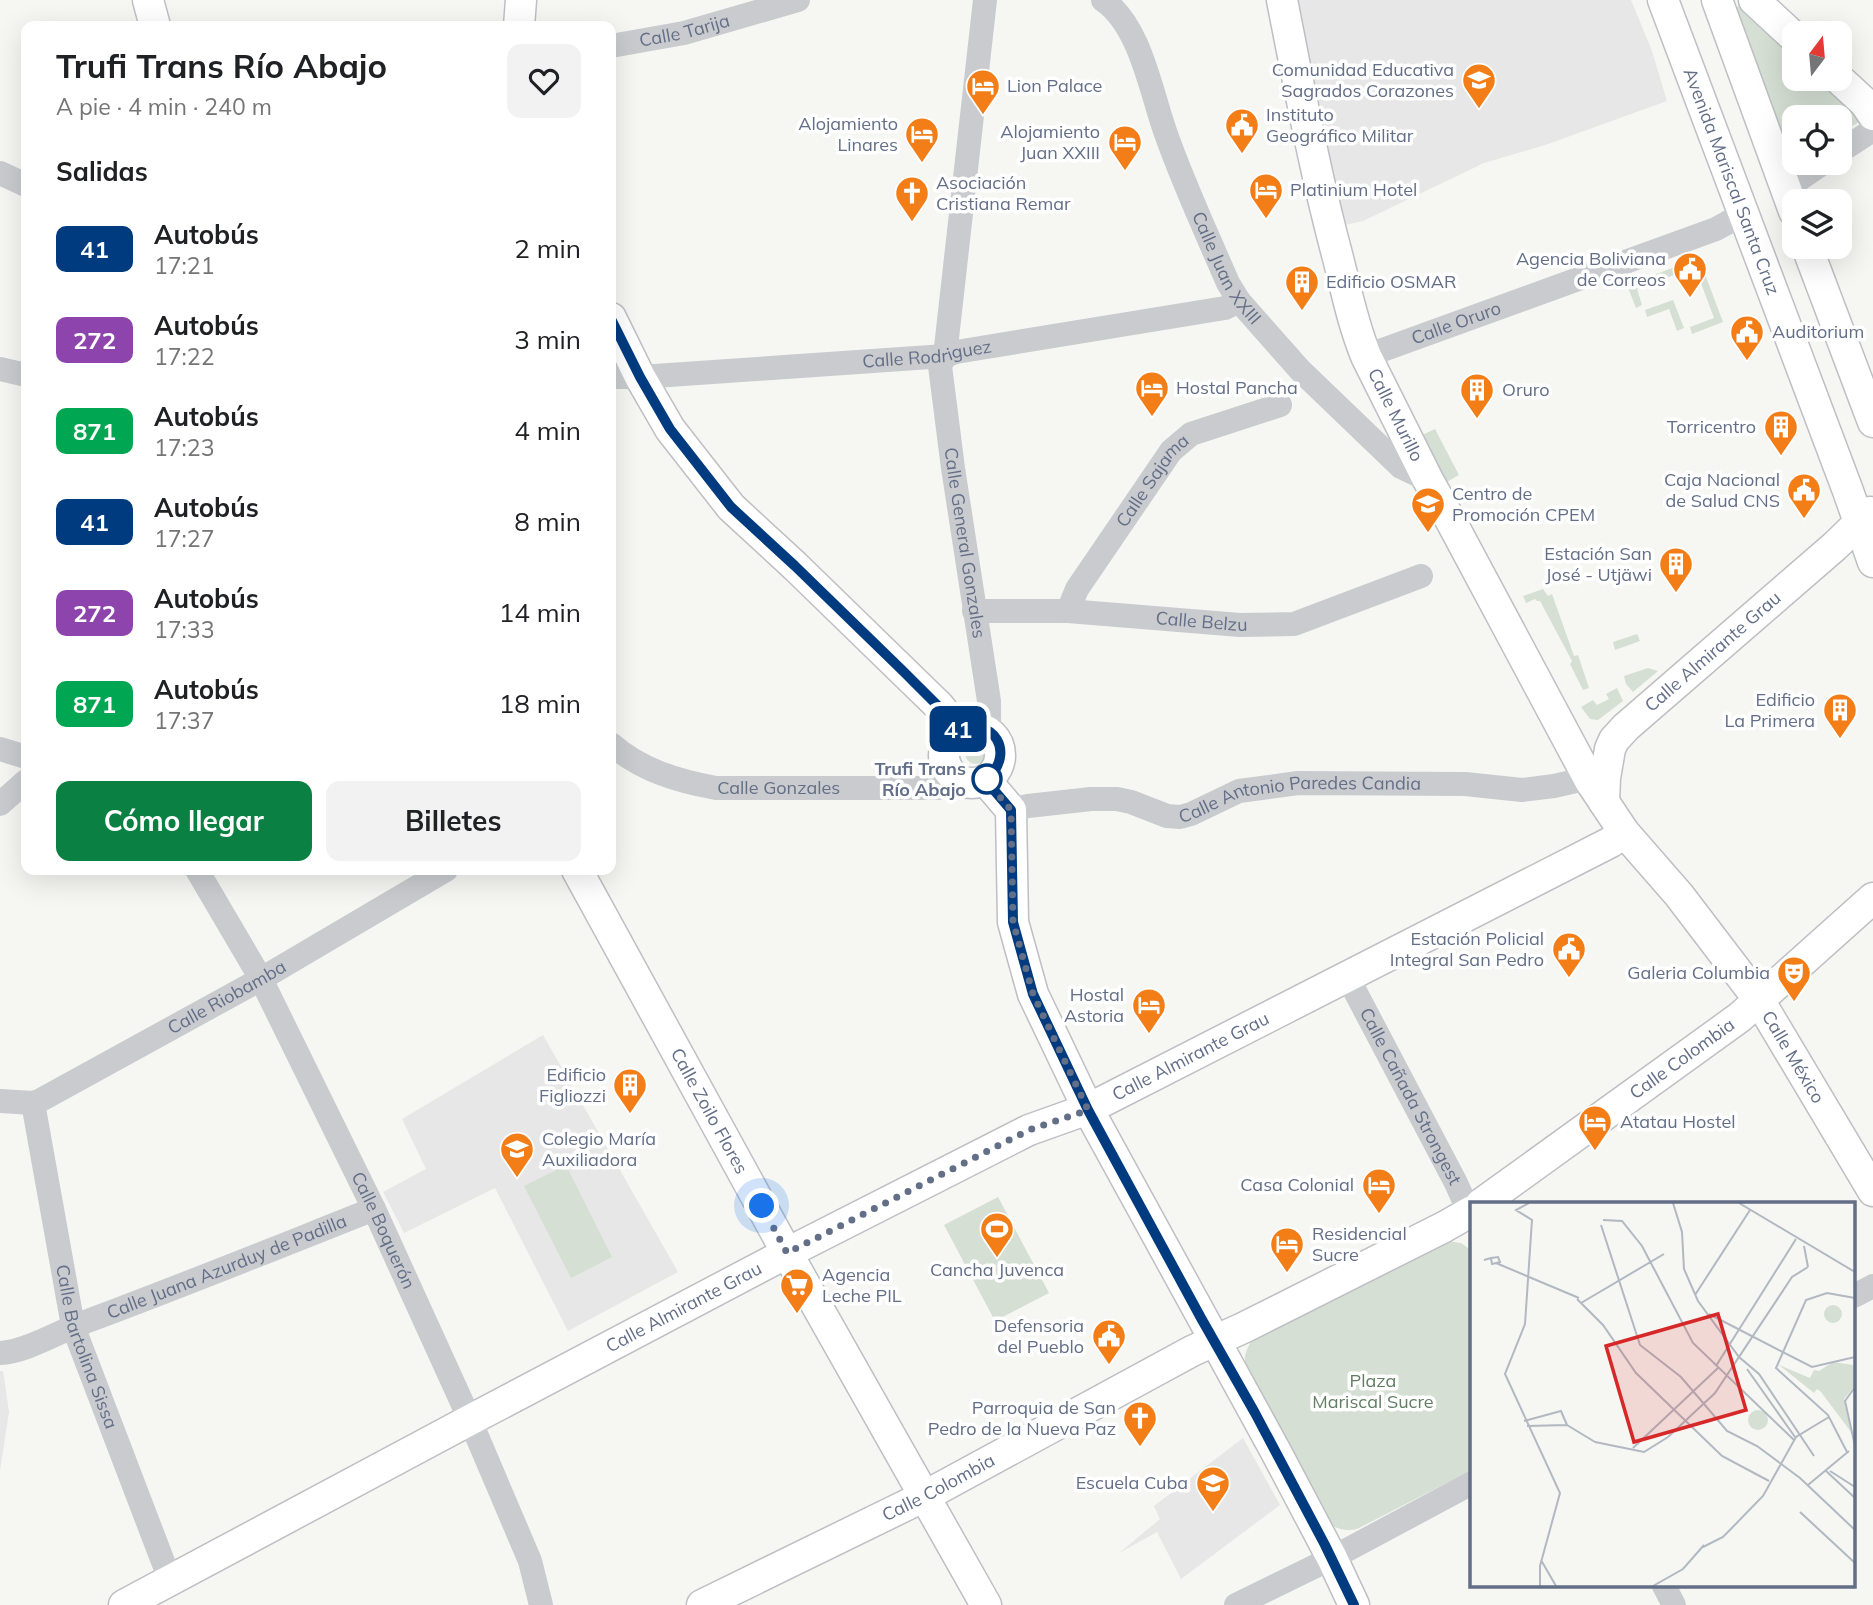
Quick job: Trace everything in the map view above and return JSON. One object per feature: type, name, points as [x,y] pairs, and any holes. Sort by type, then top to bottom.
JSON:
[{"type":"main road","points":[[148,0],[154,21]]},
{"type":"main road","points":[[519,21],[521,0]]},
{"type":"main road","name":"Calle Murillo","points":[[1282,0],[1331,231],[1366,356],[1427,480],[1597,791],[1624,832]]},
{"type":"main road","name":"Avenida Mariscal Santa Cruz","points":[[1663,0],[1743,214],[1866,516],[1873,562]]},
{"type":"main road","points":[[1717,0],[1785,189]]},
{"type":"main road","points":[[1754,0],[1782,26]]},
{"type":"main road","points":[[1852,91],[1873,115]]},
{"type":"main road","points":[[1743,214],[1782,202]]},
{"type":"main road","points":[[1812,259],[1873,422]]},
{"type":"main road","points":[[616,328],[670,429],[731,507],[910,678],[951,719],[958,730]]},
{"type":"main road","name":"Calle Almirante Grau","points":[[1597,791],[1614,740],[1626,727],[1866,516]]},
{"type":"main road","points":[[973,779],[996,771],[1001,750],[989,731],[974,726],[958,730],[951,736],[944,754],[946,764],[951,772],[993,789],[1011,810],[1013,922],[1033,994],[1088,1110],[1332,1558],[1354,1605]]},
{"type":"main road","name":"Calle Almirante Grau","points":[[124,1605],[787,1253],[1029,1130],[1088,1110],[1611,842],[1624,832]]},
{"type":"main road","name":"Calle México","points":[[1624,832],[1679,895],[1759,1000],[1873,1191]]},
{"type":"main road","name":"Calle Zoilo Flores","points":[[580,875],[787,1253],[986,1605]]},
{"type":"main road","name":"Calle Colombia","points":[[1488,1202],[1740,1017],[1873,898]]},
{"type":"main road","name":"Calle Colombia","points":[[702,1605],[925,1496],[1192,1351],[1470,1214]]},
{"type":"street","name":"Calle Tarija","points":[[616,45],[684,33],[798,0]]},
{"type":"street","name":"Calle General Gonzales","points":[[985,0],[945,356],[940,366],[989,701],[989,731]]},
{"type":"street","name":"Calle Juan XXIII","points":[[1103,0],[1126,26],[1137,45],[1166,135],[1228,283],[1240,301],[1300,370],[1349,418],[1401,467],[1427,480]]},
{"type":"street","points":[[1852,144],[1873,130]]},
{"type":"street","points":[[0,173],[21,183]]},
{"type":"street","points":[[1799,189],[1812,175]]},
{"type":"street","name":"Calle Oruro","points":[[1366,356],[1716,229],[1743,214]]},
{"type":"street","name":"Calle Rodriguez","points":[[616,377],[945,356],[1225,308],[1240,301]]},
{"type":"street","points":[[0,369],[21,374]]},
{"type":"street","name":"Calle Sajama","points":[[1068,611],[1077,589],[1171,451],[1180,442],[1191,434],[1280,405]]},
{"type":"street","name":"Calle Belzu","points":[[975,611],[1068,611],[1240,625],[1294,624],[1420,576]]},
{"type":"street","name":"Calle Gonzales","points":[[616,748],[641,766],[665,776],[716,788],[939,788],[973,779]]},
{"type":"street","points":[[0,749],[21,755]]},
{"type":"street","name":"Calle Antonio Paredes Candia","points":[[1011,810],[1091,799],[1117,799],[1167,816],[1180,817],[1239,791],[1298,783],[1465,783],[1522,790],[1576,781],[1597,791]]},
{"type":"street","points":[[0,804],[21,785]]},
{"type":"street","name":"Calle Boquerón","points":[[200,875],[261,979],[374,1209],[470,1420],[530,1561],[541,1605]]},
{"type":"street","name":"Calle Riobamba","points":[[33,1103],[261,979],[438,875]]},
{"type":"street","name":"Calle Cañada Strongest","points":[[1347,976],[1470,1205]]},
{"type":"street","points":[[0,1101],[33,1103]]},
{"type":"street","name":"Calle Bartolina Sissa","points":[[33,1103],[73,1326],[170,1580]]},
{"type":"street","name":"Calle Juana Azurduy de Padilla","points":[[0,1353],[11,1352],[374,1209]]},
{"type":"street","points":[[1856,1295],[1873,1286]]},
{"type":"street","points":[[1236,1605],[1332,1558],[1470,1484]]},
{"type":"street","points":[[1665,1588],[1674,1605]]},
{"type":"shaded area","name":"Comunidad Educativa Sagrados Corazones","points":[[1297,0],[1631,0],[1652,51],[1667,101],[1548,144],[1484,163],[1363,221],[1340,226]]},
{"type":"shaded area","name":"Colegio María Auxiliadora","points":[[543,1035],[678,1272],[568,1331],[495,1188],[404,1233],[383,1192],[426,1169],[402,1119]]},
{"type":"shaded area","points":[[0,1371],[3,1371],[9,1412],[0,1471]]},
{"type":"shaded area","name":"Escuela Cuba","points":[[1243,1438],[1280,1505],[1181,1579],[1157,1532],[1119,1553],[1160,1519],[1154,1506]]},
{"type":"green space","points":[[1737,7],[1745,7],[1782,41],[1782,91],[1836,91],[1851,105],[1782,105],[1782,132]]},
{"type":"green space","points":[[1852,106],[1858,111],[1859,121],[1852,126]]},
{"type":"green space","points":[[1699,258],[1723,322],[1692,334],[1690,327],[1714,318],[1695,267],[1637,289],[1642,305],[1636,308],[1627,285]]},
{"type":"green space","points":[[1673,300],[1684,328],[1677,331],[1669,309],[1647,317],[1645,310]]},
{"type":"green space","points":[[1435,429],[1459,475],[1445,483],[1420,436]]},
{"type":"green space","points":[[1543,589],[1548,596],[1552,594],[1574,656],[1578,655],[1589,688],[1583,690],[1570,664],[1572,661],[1540,601],[1535,599],[1526,603],[1523,596]]},
{"type":"green space","points":[[1637,634],[1640,641],[1615,650],[1613,642]]},
{"type":"green space","points":[[1648,668],[1658,671],[1633,692],[1626,684],[1624,676]]},
{"type":"green space","points":[[1617,688],[1623,701],[1598,720],[1590,719],[1581,707],[1593,700],[1597,705],[1609,699],[1606,694]]},
{"type":"green space","points":[[976,742],[984,745],[987,753],[984,761],[976,764],[968,761],[965,753],[968,745]]},
{"type":"green space","points":[[566,1165],[612,1257],[571,1278],[524,1186]]},
{"type":"green space","name":"Cancha Juvenca","points":[[998,1197],[1049,1293],[995,1321],[944,1225]]},
{"type":"green space","name":"Plaza Mariscal Sucre","points":[[1448,1241],[1461,1243],[1470,1250],[1470,1471],[1357,1529],[1347,1530],[1331,1525],[1246,1368],[1247,1350],[1253,1339]]},
{"type":"bus line","name":"41","points":[[616,329],[670,429],[731,507],[903,671],[951,719],[958,730],[974,726],[989,731],[996,739],[1001,750],[1000,761],[996,771],[987,779],[1011,810],[1013,922],[1033,994],[1088,1110],[1255,1413],[1354,1605]]},
{"type":"place","name":"Comunidad Educativa Sagrados Corazones","points":[[1479,110]]},
{"type":"place","name":"Lion Palace","points":[[983,116]]},
{"type":"place","name":"Instituto Geográfico Militar","points":[[1242,155]]},
{"type":"place","name":"Alojamiento Linares","points":[[922,164]]},
{"type":"place","name":"Alojamiento Juan XXIII","points":[[1125,172]]},
{"type":"place","name":"Platinium Hotel","points":[[1266,220]]},
{"type":"place","name":"Asociación Cristiana Remar","points":[[912,223]]},
{"type":"place","name":"Agencia Boliviana de Correos","points":[[1690,299]]},
{"type":"place","name":"Edificio OSMAR","points":[[1302,312]]},
{"type":"place","name":"Auditorium","points":[[1747,362]]},
{"type":"place","name":"Hostal Pancha","points":[[1152,418]]},
{"type":"place","name":"Oruro","points":[[1477,420]]},
{"type":"place","name":"Torricentro","points":[[1781,457]]},
{"type":"place","name":"Caja Nacional de Salud CNS","points":[[1804,520]]},
{"type":"place","name":"Centro de Promoción CPEM","points":[[1428,534]]},
{"type":"place","name":"Estación San José - Utjäwi","points":[[1676,594]]},
{"type":"place","name":"Edificio La Primera","points":[[1840,740]]},
{"type":"place","name":"Trufi Trans Río Abajo","points":[[987,779]]},
{"type":"place","name":"Estación Policial Integral San Pedro","points":[[1569,979]]},
{"type":"place","name":"Galeria Columbia","points":[[1794,1003]]},
{"type":"place","name":"Hostal Astoria","points":[[1149,1035]]},
{"type":"place","name":"Edificio Figliozzi","points":[[630,1115]]},
{"type":"place","name":"Atatau Hostel","points":[[1595,1152]]},
{"type":"place","name":"Colegio María Auxiliadora","points":[[517,1179]]},
{"type":"place","name":"Casa Colonial","points":[[1379,1215]]},
{"type":"place","name":"Cancha Juvenca","points":[[997,1259]]},
{"type":"place","name":"Residencial Sucre","points":[[1287,1274]]},
{"type":"place","name":"Agencia Leche PIL","points":[[797,1315]]},
{"type":"place","name":"Defensoria del Pueblo","points":[[1109,1366]]},
{"type":"place","name":"Parroquia de San Pedro de la Nueva Paz","points":[[1140,1448]]},
{"type":"place","name":"Escuela Cuba","points":[[1213,1513]]},
{"type":"route","points":[[762,1206],[787,1253],[1029,1130],[1088,1110],[1033,994],[1013,922],[1011,810],[987,779]]}]
